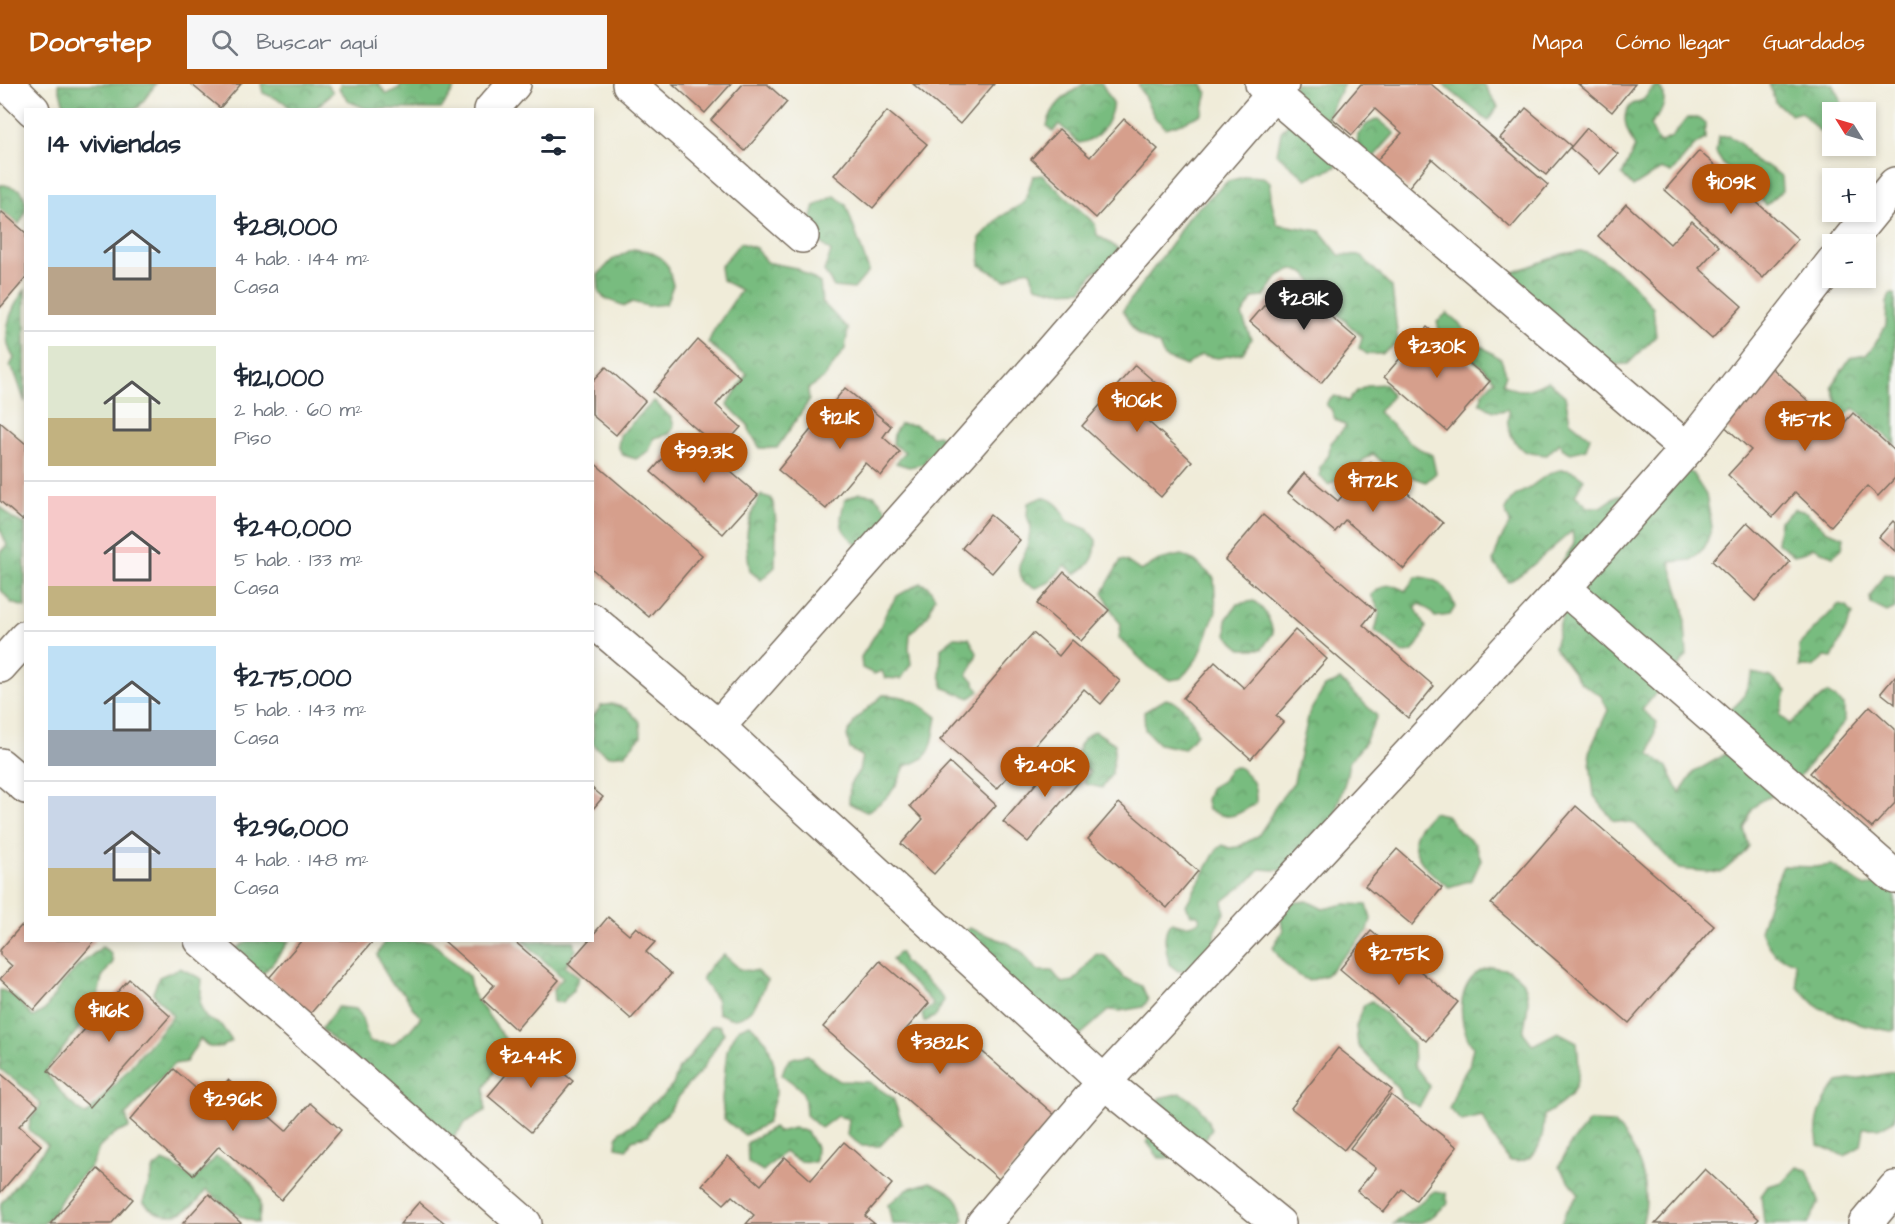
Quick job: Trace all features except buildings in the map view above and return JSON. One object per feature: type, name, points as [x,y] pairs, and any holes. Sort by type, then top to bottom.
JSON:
[{"type":"street","points":[[7,84],[31,108]]},
{"type":"street","points":[[493,108],[514,84]]},
{"type":"street","points":[[629,84],[802,236]]},
{"type":"street","points":[[718,728],[1039,364],[1272,87],[1687,449]]},
{"type":"street","points":[[1856,234],[1891,198]]},
{"type":"street","points":[[983,1224],[1104,1082],[1564,588],[1687,449],[1822,276]]},
{"type":"street","points":[[1564,588],[1895,877]]},
{"type":"street","points":[[594,622],[718,728],[1104,1082],[1279,1224]]},
{"type":"street","points":[[0,666],[24,639]]},
{"type":"street","points":[[0,765],[24,785]]},
{"type":"street","points":[[203,942],[525,1224]]},
{"type":"street","points":[[1865,1224],[1895,1188]]},
{"type":"green space","points":[[58,84],[156,84],[137,108],[86,108],[64,105]]},
{"type":"green space","points":[[261,84],[327,84],[333,92],[316,108],[289,108],[284,102],[263,93]]},
{"type":"green space","points":[[340,84],[378,84],[387,94],[399,88],[401,84],[450,84],[455,88],[442,108],[365,108],[350,102],[339,89]]},
{"type":"green space","points":[[1084,84],[1102,84],[1113,103],[1103,129],[1093,138],[1079,143],[1059,124],[1053,132],[1047,126],[1056,106]]},
{"type":"green space","points":[[1138,84],[1202,84],[1207,92],[1202,114],[1166,128],[1155,118]]},
{"type":"green space","points":[[1294,84],[1344,84],[1327,117],[1339,138],[1336,167],[1306,179],[1277,154],[1281,132],[1293,117]]},
{"type":"green space","points":[[1442,84],[1484,84],[1498,107],[1488,121]]},
{"type":"green space","points":[[1769,84],[1833,84],[1841,102],[1822,102],[1822,134],[1801,112],[1791,115],[1775,102]]},
{"type":"green space","points":[[1657,85],[1663,91],[1664,101],[1660,114],[1650,125],[1659,143],[1672,137],[1687,118],[1698,118],[1705,124],[1705,139],[1695,145],[1671,173],[1661,169],[1633,187],[1622,175],[1635,147],[1626,126],[1625,116],[1630,106],[1644,99]]},
{"type":"green space","points":[[1378,119],[1395,133],[1373,158],[1357,145],[1358,134],[1367,124]]},
{"type":"green space","points":[[1729,136],[1743,146],[1755,162],[1767,166],[1781,176],[1782,191],[1766,205],[1744,176],[1724,166],[1716,153],[1718,137]]},
{"type":"green space","points":[[1042,175],[1095,224],[1097,235],[1119,249],[1114,265],[1094,272],[1082,290],[1057,291],[1036,286],[1030,271],[1023,270],[1005,280],[980,265],[980,238],[1000,217],[1024,203],[1033,176]]},
{"type":"green space","points":[[1248,176],[1263,177],[1270,182],[1271,199],[1277,224],[1320,231],[1339,255],[1361,256],[1392,287],[1398,342],[1382,354],[1367,354],[1359,348],[1362,337],[1332,308],[1307,274],[1292,269],[1278,276],[1264,297],[1253,298],[1242,315],[1251,339],[1243,353],[1218,358],[1201,355],[1186,366],[1164,357],[1159,345],[1136,332],[1123,310],[1188,217],[1228,181]]},
{"type":"green space","points":[[0,185],[21,190],[24,197],[24,216],[19,224],[0,209]]},
{"type":"green space","points":[[835,196],[846,205],[869,271],[854,289],[834,287],[824,271],[831,252],[822,244],[810,223],[815,206]]},
{"type":"green space","points":[[740,243],[756,248],[766,262],[796,268],[820,283],[822,302],[848,329],[845,349],[823,379],[808,389],[809,401],[777,448],[760,448],[748,425],[727,405],[747,374],[708,343],[741,290],[722,280],[720,267]]},
{"type":"green space","points":[[633,249],[648,251],[660,257],[668,266],[673,285],[666,304],[648,306],[632,302],[625,306],[606,299],[599,293],[598,275],[612,260]]},
{"type":"green space","points":[[1581,251],[1600,258],[1631,282],[1653,308],[1656,336],[1628,364],[1608,365],[1507,288],[1514,272],[1563,254]]},
{"type":"green space","points":[[24,291],[24,399],[10,366],[14,358],[7,333],[11,315]]},
{"type":"green space","points":[[1890,294],[1895,294],[1895,444],[1854,408],[1845,416],[1840,412],[1832,386],[1850,358],[1866,355],[1874,346],[1886,325],[1887,303]]},
{"type":"green space","points":[[1447,313],[1459,323],[1472,340],[1501,359],[1506,374],[1503,383],[1514,389],[1525,390],[1548,381],[1565,396],[1570,421],[1590,437],[1586,449],[1571,453],[1563,449],[1559,443],[1547,455],[1527,452],[1518,446],[1509,430],[1507,409],[1493,410],[1480,403],[1483,392],[1495,380],[1439,330],[1437,322]]},
{"type":"green space","points":[[1385,384],[1392,396],[1378,412],[1414,446],[1432,455],[1436,473],[1426,482],[1412,477],[1400,467],[1388,467],[1373,454],[1364,459],[1358,469],[1328,485],[1320,476],[1320,467],[1329,455],[1330,444],[1346,426],[1335,419],[1331,409],[1326,405],[1329,399],[1335,396],[1348,401],[1357,391],[1369,385]]},
{"type":"green space","points":[[654,401],[672,419],[674,427],[669,434],[654,438],[649,451],[636,459],[623,455],[618,446],[620,435]]},
{"type":"green space","points":[[900,424],[916,425],[932,436],[938,435],[946,441],[951,455],[937,459],[927,456],[924,464],[909,467],[896,463],[905,452],[893,444],[894,433]]},
{"type":"green space","points":[[1677,467],[1692,473],[1706,495],[1712,527],[1705,547],[1691,560],[1670,562],[1684,609],[1687,656],[1642,710],[1657,722],[1650,754],[1667,767],[1680,793],[1694,772],[1721,757],[1740,740],[1724,725],[1732,709],[1742,699],[1753,673],[1771,677],[1786,691],[1780,715],[1790,724],[1827,693],[1844,705],[1844,722],[1790,788],[1760,801],[1752,810],[1744,829],[1749,846],[1721,873],[1679,869],[1635,824],[1613,820],[1594,796],[1589,752],[1608,710],[1601,696],[1580,682],[1554,647],[1564,609],[1562,562],[1574,544],[1572,531],[1526,571],[1509,582],[1493,562],[1500,541],[1510,523],[1505,510],[1515,496],[1552,472],[1571,471],[1584,479],[1575,495],[1588,507],[1601,507],[1616,497],[1646,487]]},
{"type":"green space","points":[[859,493],[874,495],[886,508],[889,519],[860,547],[844,532],[841,522],[845,500]]},
{"type":"green space","points":[[761,495],[771,498],[776,531],[775,567],[761,580],[750,571],[747,532],[751,514]]},
{"type":"green space","points":[[1043,497],[1058,506],[1067,521],[1087,529],[1096,540],[1096,546],[1092,560],[1080,571],[1075,574],[1065,565],[1050,582],[1036,588],[1022,582],[1019,565],[1027,548],[1031,527],[1027,516],[1028,503]]},
{"type":"green space","points":[[0,506],[13,519],[24,524],[24,607],[12,603],[0,589],[0,552],[7,545],[0,529]]},
{"type":"green space","points":[[1794,509],[1806,512],[1825,530],[1844,537],[1842,548],[1833,556],[1813,547],[1806,552],[1794,555],[1777,542],[1780,521]]},
{"type":"green space","points":[[1181,555],[1195,561],[1214,578],[1216,611],[1199,656],[1182,678],[1170,680],[1151,669],[1119,638],[1121,624],[1103,592],[1121,560],[1141,571],[1159,560]]},
{"type":"green space","points":[[1884,574],[1895,575],[1895,608],[1887,612],[1871,604],[1870,597]]},
{"type":"green space","points":[[1416,577],[1423,577],[1441,584],[1455,607],[1450,615],[1435,617],[1420,604],[1415,607],[1426,627],[1422,638],[1412,652],[1403,653],[1375,631],[1380,611],[1371,595],[1380,588],[1391,585],[1405,591]]},
{"type":"green space","points":[[920,583],[928,586],[935,597],[928,615],[910,634],[911,664],[901,679],[885,678],[882,671],[874,674],[862,668],[861,657],[897,596]]},
{"type":"green space","points":[[1254,601],[1266,615],[1273,633],[1262,649],[1241,649],[1227,635],[1226,620],[1237,604]]},
{"type":"green space","points":[[1838,605],[1847,607],[1853,614],[1832,658],[1825,657],[1813,667],[1800,667],[1799,645]]},
{"type":"green space","points":[[955,637],[969,638],[977,653],[967,675],[979,691],[970,698],[944,688],[940,675],[941,648]]},
{"type":"green space","points":[[1340,680],[1377,716],[1364,744],[1349,762],[1337,806],[1335,829],[1294,871],[1260,869],[1223,901],[1225,913],[1216,928],[1213,959],[1200,972],[1178,971],[1169,964],[1165,942],[1168,926],[1172,922],[1187,925],[1200,920],[1198,915],[1191,915],[1186,905],[1217,849],[1223,845],[1229,848],[1238,847],[1258,836],[1276,805],[1294,782],[1309,713],[1325,687]]},
{"type":"green space","points":[[883,695],[912,700],[937,717],[933,742],[927,754],[915,763],[905,766],[890,793],[866,812],[849,803],[850,784],[859,771],[862,756],[850,749],[847,735],[856,719]]},
{"type":"green space","points":[[1166,699],[1182,707],[1195,727],[1197,733],[1184,749],[1159,744],[1145,730],[1144,712]]},
{"type":"green space","points":[[612,704],[627,709],[640,722],[641,736],[625,754],[609,756],[594,745],[594,716],[601,706]]},
{"type":"green space","points":[[1095,731],[1115,744],[1112,773],[1102,788],[1085,784],[1085,779],[1090,772],[1077,761],[1081,743]]},
{"type":"green space","points":[[1238,767],[1253,782],[1256,803],[1233,816],[1208,810],[1206,800],[1210,788],[1222,781],[1230,768]]},
{"type":"green space","points":[[1432,812],[1446,815],[1459,831],[1475,844],[1481,860],[1472,880],[1449,887],[1430,872],[1419,858],[1414,843],[1415,835]]},
{"type":"green space","points":[[1832,865],[1865,887],[1895,878],[1895,1030],[1862,1025],[1818,1007],[1797,986],[1795,962],[1775,955],[1760,931],[1771,894],[1783,866]]},
{"type":"green space","points":[[1307,901],[1323,909],[1345,904],[1367,905],[1371,919],[1368,931],[1326,975],[1309,981],[1288,967],[1273,947],[1283,930],[1280,916],[1291,903]]},
{"type":"green space","points":[[969,928],[1008,943],[1022,952],[1037,971],[1052,971],[1062,983],[1074,981],[1096,954],[1105,956],[1123,977],[1142,986],[1148,1000],[1143,1007],[1120,1011],[1109,1010],[1077,1038],[953,941]]},
{"type":"green space","points":[[246,942],[288,942],[272,964],[247,990],[233,950]]},
{"type":"green space","points":[[384,942],[432,942],[469,977],[472,993],[506,1040],[502,1060],[485,1087],[485,1111],[466,1122],[449,1143],[321,1029],[338,1007],[356,1009],[361,1015],[369,1042],[393,1044],[421,1017],[405,994],[389,981],[377,955]]},
{"type":"green space","points":[[524,942],[574,942],[576,950],[565,966],[579,977],[573,990],[562,1003],[554,1001],[553,989],[563,978]]},
{"type":"green space","points":[[102,947],[110,952],[113,962],[102,977],[96,1006],[45,1072],[69,1102],[86,1115],[173,1016],[153,993],[159,977],[180,968],[202,979],[200,1005],[206,1018],[221,1025],[232,1041],[222,1047],[209,1047],[200,1039],[186,1062],[174,1064],[126,1115],[129,1128],[114,1134],[99,1148],[91,1166],[66,1192],[54,1212],[43,1224],[0,1224],[1,1203],[48,1145],[29,1130],[30,1120],[41,1105],[28,1091],[0,1069],[0,990],[14,997],[33,1017],[45,1010],[60,986],[79,965]]},
{"type":"green space","points":[[899,953],[904,962],[934,988],[944,1000],[936,1016],[924,1022],[922,1014],[933,1005],[896,966],[892,959]]},
{"type":"green space","points":[[724,955],[741,970],[756,971],[767,980],[755,1005],[745,1015],[739,1017],[730,1018],[718,1013],[717,1001],[702,979],[710,966]]},
{"type":"green space","points":[[1491,967],[1508,970],[1518,976],[1523,983],[1528,1006],[1523,1032],[1533,1045],[1558,1032],[1577,1042],[1579,1067],[1576,1086],[1565,1101],[1544,1115],[1541,1142],[1534,1154],[1522,1161],[1509,1161],[1490,1132],[1483,1116],[1462,1121],[1449,1109],[1460,1080],[1469,1066],[1473,1047],[1463,1025],[1462,1001],[1465,989],[1479,972]]},
{"type":"green space","points":[[1372,1001],[1413,1044],[1414,1065],[1430,1086],[1419,1107],[1401,1097],[1397,1087],[1358,1046],[1356,1026],[1364,1005]]},
{"type":"green space","points":[[750,1024],[767,1042],[774,1064],[776,1094],[767,1123],[745,1135],[724,1119],[722,1099],[727,1050],[738,1029]]},
{"type":"green space","points":[[719,1025],[724,1033],[702,1070],[684,1089],[667,1114],[656,1122],[649,1135],[632,1140],[627,1149],[616,1147],[621,1131],[635,1123],[650,1105],[662,1097],[673,1085],[679,1068],[689,1058],[711,1026]]},
{"type":"green space","points":[[808,1055],[819,1067],[840,1081],[869,1082],[893,1098],[902,1123],[880,1146],[862,1146],[847,1135],[849,1119],[837,1116],[821,1128],[806,1115],[802,1091],[782,1075],[790,1059]]},
{"type":"green space","points":[[1895,1072],[1895,1119],[1879,1128],[1864,1128],[1861,1146],[1844,1156],[1818,1145],[1817,1126],[1820,1111],[1838,1082]]},
{"type":"green space","points":[[1181,1093],[1198,1105],[1212,1128],[1194,1159],[1159,1158],[1147,1142],[1159,1098]]},
{"type":"green space","points":[[1589,1122],[1613,1123],[1637,1156],[1645,1183],[1645,1211],[1642,1224],[1561,1224],[1565,1213],[1579,1194],[1559,1167],[1569,1146]]},
{"type":"green space","points":[[773,1127],[778,1132],[794,1128],[807,1132],[816,1147],[815,1162],[799,1161],[784,1152],[763,1171],[748,1162],[747,1143]]},
{"type":"green space","points":[[216,1157],[236,1167],[251,1182],[259,1200],[258,1223],[241,1217],[206,1190],[191,1206],[175,1214],[159,1213],[143,1202],[154,1168],[163,1161],[175,1166],[194,1180]]},
{"type":"green space","points":[[1797,1167],[1807,1170],[1819,1202],[1808,1224],[1764,1224],[1761,1196],[1768,1186],[1783,1182]]},
{"type":"green space","points":[[930,1182],[954,1195],[960,1205],[964,1220],[960,1224],[892,1224],[888,1205],[907,1189]]},
{"type":"green space","points":[[1433,1192],[1446,1193],[1448,1203],[1434,1215],[1419,1223],[1393,1224]]}]
